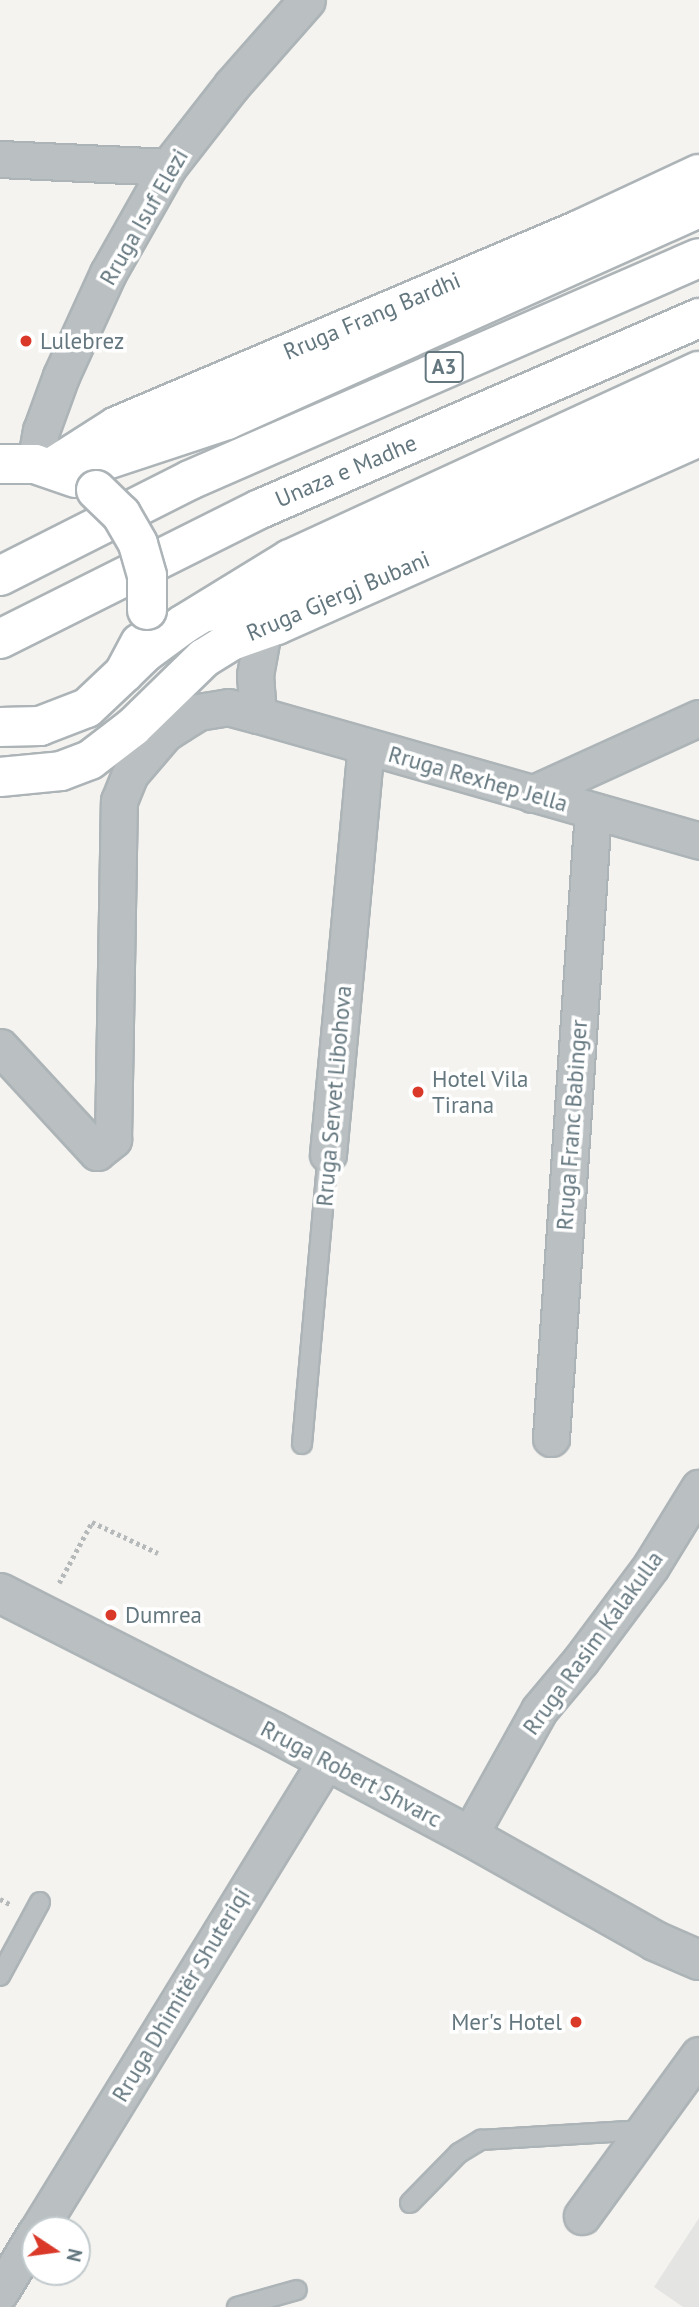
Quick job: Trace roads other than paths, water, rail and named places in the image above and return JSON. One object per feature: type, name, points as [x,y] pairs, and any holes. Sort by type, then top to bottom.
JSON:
[{"type":"main road","name":"Rruga Frang Bardhi","points":[[50,472],[117,426],[581,229],[699,174]]},
{"type":"main road","points":[[50,472],[227,420],[699,208]]},
{"type":"main road","name":"A3","points":[[0,576],[190,480],[699,258]]},
{"type":"main road","name":"Unaza e Madhe","points":[[0,639],[248,514],[699,318]]},
{"type":"main road","points":[[2,728],[40,726],[72,716],[101,698],[155,645],[246,584],[290,559],[699,371]]},
{"type":"main road","points":[[208,612],[262,601],[699,405]]},
{"type":"main road","name":"Rruga Gjergj Bubani","points":[[0,777],[61,771],[90,760],[133,727],[204,658],[232,641],[263,631],[699,437]]},
{"type":"main road","points":[[50,472],[121,514],[138,544],[147,576],[148,610],[140,643],[124,673]]},
{"type":"street","name":"Rruga Isuf Elezi","points":[[50,472],[41,431],[61,376],[108,272],[168,167],[232,85],[307,0]]},
{"type":"street","points":[[0,159],[168,167]]},
{"type":"street","points":[[258,715],[255,675],[263,631]]},
{"type":"street","name":"Rruga Rexhep Jella","points":[[0,1047],[97,1152],[113,1139],[119,801],[130,774],[165,733],[198,712],[228,707],[699,841]]},
{"type":"street","points":[[532,794],[699,718]]},
{"type":"street","name":"Rruga Servet Libohova","points":[[328,1154],[366,748]]},
{"type":"street","name":"Rruga Franc Babinger","points":[[551,1438],[593,811]]},
{"type":"street","name":"Rruga Rasim Kalakulla","points":[[469,1836],[539,1710],[581,1660],[651,1566],[699,1488]]},
{"type":"street","name":"Rruga Robert Shvarc","points":[[0,1593],[469,1836],[632,1929],[688,1958],[699,1960]]},
{"type":"street","name":"Rruga Dhimitër Shuteriqi","points":[[46,2216],[326,1761]]},
{"type":"street","points":[[582,2216],[699,2055]]},
{"type":"street","name":"Rruga Dhimitër Shuteriqi","points":[[0,2292],[21,2257]]},
{"type":"lane","name":"Rruga Servet Libohova","points":[[302,1444],[328,1154]]},
{"type":"lane","points":[[0,1976],[40,1902]]},
{"type":"lane","points":[[410,2203],[459,2153],[481,2140],[644,2130]]},
{"type":"lane","points":[[237,2307],[297,2290]]},
{"type":"place","name":"Lulebrez","points":[[26,341]]},
{"type":"place","name":"Hotel Vila Tirana","points":[[418,1092]]},
{"type":"place","name":"Dumrea","points":[[111,1615]]},
{"type":"place","name":"Mer's Hotel","points":[[576,2022]]}]
